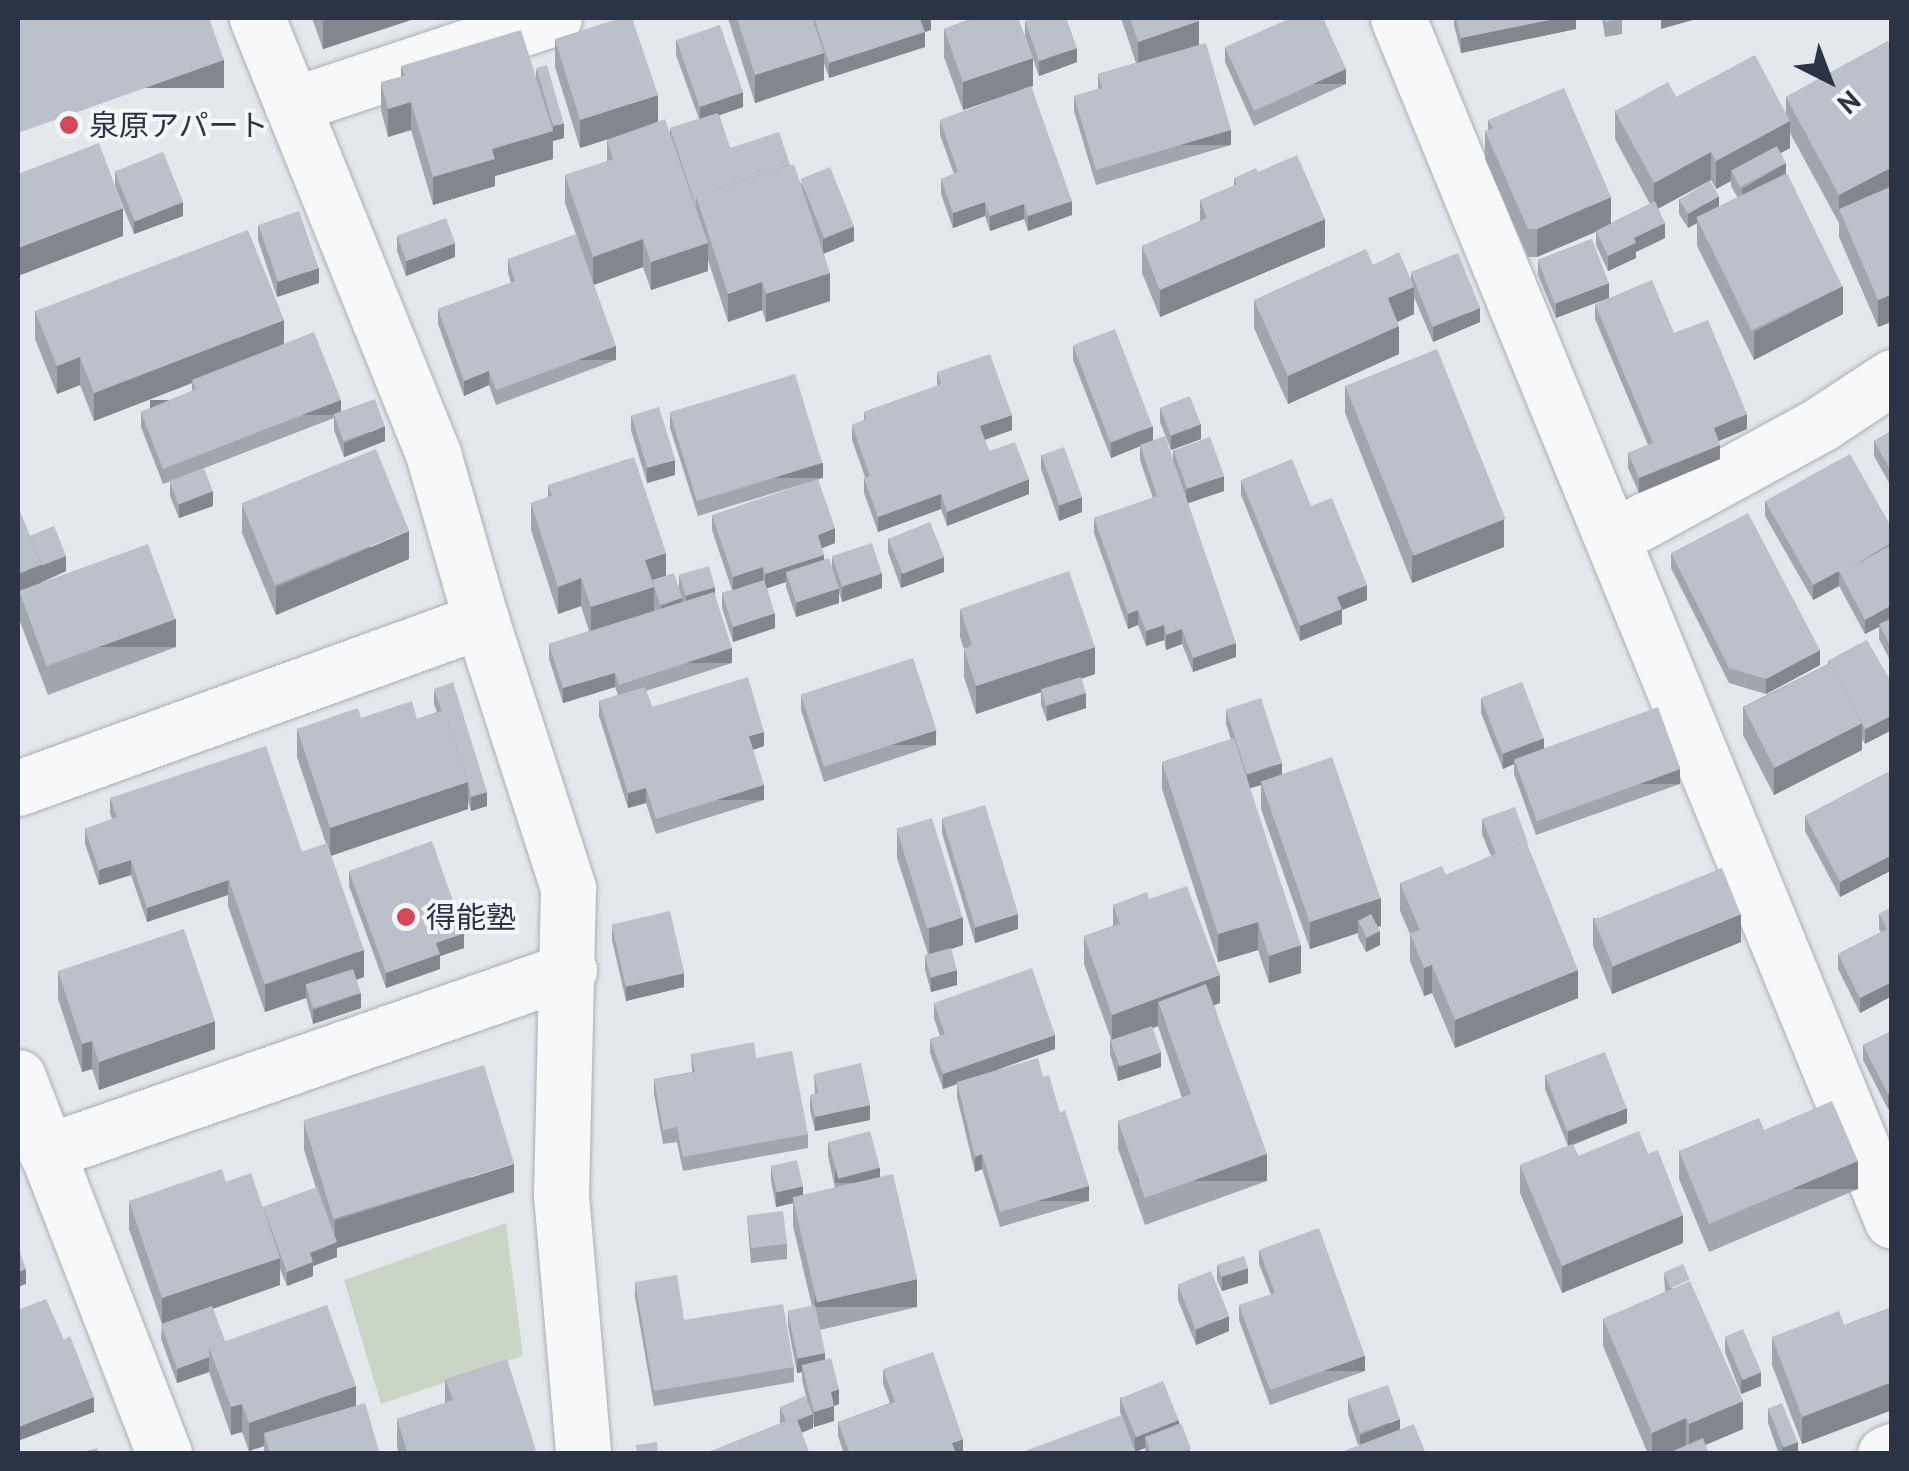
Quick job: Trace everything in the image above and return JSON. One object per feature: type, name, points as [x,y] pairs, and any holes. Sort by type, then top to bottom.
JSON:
[{"type":"street","points":[[257,18],[434,458],[481,620],[568,888],[561,1195],[582,1454]]},
{"type":"street","points":[[292,106],[554,18]]},
{"type":"street","points":[[1398,18],[1892,1221]]},
{"type":"street","points":[[1612,538],[1821,424],[1892,377]]},
{"type":"street","points":[[18,788],[481,620]]},
{"type":"street","points":[[46,1152],[569,970]]},
{"type":"street","points":[[18,1077],[164,1454]]},
{"type":"green space","points":[[506,1223],[523,1356],[381,1404],[344,1280]]},
{"type":"building","name":"泉原アパート","points":[[18,18],[209,18],[224,60],[18,133]]},
{"type":"building","points":[[632,18],[658,95],[580,120],[555,39]]},
{"type":"building","points":[[737,18],[812,18],[824,53],[755,75]]},
{"type":"building","points":[[814,18],[924,18],[920,19],[925,32],[829,63]]},
{"type":"building","points":[[976,18],[1018,18],[1033,58],[963,82],[944,29]]},
{"type":"building","points":[[1066,18],[1077,48],[1039,61],[1025,21]]},
{"type":"building","points":[[1130,18],[1198,18],[1199,21],[1138,42]]},
{"type":"building","points":[[1291,18],[1323,18],[1346,69],[1254,111],[1225,47]]},
{"type":"building","points":[[1456,18],[1559,18],[1461,38]]},
{"type":"building","points":[[720,25],[743,92],[700,107],[677,40]]},
{"type":"building","points":[[521,30],[553,131],[492,149],[495,159],[433,177],[411,102],[388,109],[381,82],[405,76],[401,66]]},
{"type":"building","points":[[1888,41],[1892,47],[1892,167],[1839,195],[1786,97]]},
{"type":"building","points":[[1206,43],[1231,130],[1096,170],[1074,96],[1102,88],[1098,74]]},
{"type":"building","points":[[1755,55],[1790,121],[1716,161],[1711,152],[1654,183],[1615,111],[1668,82],[1676,97]]},
{"type":"building","points":[[547,65],[564,123],[553,126],[536,68]]},
{"type":"building","points":[[1031,86],[1072,201],[1028,216],[1024,204],[990,216],[985,202],[953,213],[941,179],[958,172],[940,120]]},
{"type":"building","points":[[1564,88],[1611,197],[1537,229],[1528,229],[1485,131],[1493,128],[1488,120]]},
{"type":"building","points":[[718,113],[730,148],[779,132],[790,165],[696,196],[696,206],[670,128]]},
{"type":"building","points":[[665,119],[708,243],[651,262],[643,239],[593,257],[565,175],[613,159],[607,140]]},
{"type":"building","points":[[99,143],[123,208],[18,248],[18,174]]},
{"type":"building","points":[[1777,146],[1786,163],[1740,187],[1731,170]]},
{"type":"building","points":[[163,152],[183,202],[135,222],[115,171]]},
{"type":"building","points":[[1297,155],[1325,219],[1160,290],[1142,246],[1207,218],[1200,200],[1237,184],[1234,178]]},
{"type":"building","points":[[794,164],[830,273],[766,294],[762,282],[728,294],[696,196]]},
{"type":"building","points":[[830,167],[854,226],[824,238],[800,179]]},
{"type":"building","points":[[1787,173],[1842,286],[1751,331],[1696,217]]},
{"type":"building","points":[[1710,181],[1719,196],[1688,214],[1679,200]]},
{"type":"building","points":[[1892,186],[1892,294],[1878,300],[1839,209]]},
{"type":"building","points":[[1655,201],[1665,223],[1608,256],[1596,231]]},
{"type":"building","points":[[299,211],[319,268],[278,282],[258,225]]},
{"type":"building","points":[[446,218],[455,243],[406,261],[397,236]]},
{"type":"building","points":[[248,230],[284,320],[94,393],[80,357],[57,366],[35,311]]},
{"type":"building","points":[[576,234],[616,346],[496,390],[489,371],[464,381],[438,309],[515,281],[508,259]]},
{"type":"building","points":[[1592,239],[1609,283],[1555,304],[1538,260]]},
{"type":"building","points":[[1366,249],[1373,265],[1399,252],[1414,287],[1388,298],[1399,326],[1288,376],[1254,300]]},
{"type":"building","points":[[1458,253],[1480,308],[1433,327],[1411,272]]},
{"type":"building","points":[[1652,280],[1674,333],[1708,320],[1747,414],[1714,428],[1720,445],[1639,478],[1628,453],[1653,443],[1595,304]]},
{"type":"building","points":[[1115,329],[1152,426],[1110,442],[1073,345]]},
{"type":"building","points":[[314,332],[341,400],[163,469],[141,412],[196,389],[192,380]]},
{"type":"building","points":[[1437,349],[1506,519],[1414,556],[1345,386]]},
{"type":"building","points":[[990,354],[1012,415],[980,426],[989,451],[1015,442],[1029,479],[947,512],[941,494],[878,517],[864,478],[870,476],[852,425],[866,419],[864,412],[941,384],[937,372]]},
{"type":"building","points":[[795,374],[822,463],[697,501],[670,412]]},
{"type":"building","points":[[1190,396],[1201,424],[1171,435],[1160,407]]},
{"type":"building","points":[[375,399],[385,426],[344,441],[334,414]]},
{"type":"building","points":[[659,407],[675,460],[647,468],[631,415]]},
{"type":"building","points":[[1892,431],[1892,473],[1874,441]]},
{"type":"building","points":[[1165,436],[1236,643],[1193,658],[1182,629],[1166,635],[1164,625],[1146,631],[1138,610],[1128,614],[1094,518],[1157,496],[1140,445]]},
{"type":"building","points":[[1210,437],[1224,476],[1187,489],[1173,450]]},
{"type":"building","points":[[1064,447],[1082,497],[1060,505],[1041,455]]},
{"type":"building","points":[[376,449],[409,531],[275,585],[242,503]]},
{"type":"building","points":[[1850,454],[1892,528],[1892,542],[1850,568],[1892,545],[1892,605],[1865,620],[1839,571],[1813,585],[1765,501]]},
{"type":"building","points":[[634,457],[666,553],[645,560],[654,587],[591,607],[581,578],[558,587],[531,503],[552,496],[548,485]]},
{"type":"building","points":[[1292,459],[1311,506],[1332,498],[1367,585],[1337,597],[1342,609],[1300,626],[1241,480]]},
{"type":"building","points":[[204,468],[213,491],[178,505],[169,481]]},
{"type":"building","points":[[818,479],[835,528],[818,535],[824,555],[765,574],[763,567],[733,577],[712,515]]},
{"type":"building","points":[[18,507],[41,564],[18,574]]},
{"type":"building","points":[[1748,513],[1820,650],[1766,679],[1729,668],[1671,553]]},
{"type":"building","points":[[930,522],[944,557],[903,574],[888,539]]},
{"type":"building","points":[[54,526],[66,556],[42,565],[30,536]]},
{"type":"building","points":[[872,543],[882,573],[842,586],[832,556]]},
{"type":"building","points":[[148,544],[175,619],[47,666],[19,591]]},
{"type":"building","points":[[829,558],[839,588],[796,602],[786,572]]},
{"type":"building","points":[[709,566],[715,587],[685,596],[679,575]]},
{"type":"building","points":[[1069,571],[1095,647],[976,686],[964,649],[972,645],[960,609]]},
{"type":"building","points":[[674,573],[682,598],[660,605],[652,580]]},
{"type":"building","points":[[764,580],[775,613],[733,627],[722,594]]},
{"type":"building","points":[[714,592],[732,648],[619,685],[615,673],[563,688],[549,644]]},
{"type":"building","points":[[1892,618],[1892,649],[1879,624]]},
{"type":"building","points":[[1867,640],[1892,683],[1892,715],[1865,729],[1828,661]]},
{"type":"building","points":[[913,658],[936,730],[824,767],[801,694]]},
{"type":"building","points":[[1831,663],[1862,724],[1775,768],[1744,707]]},
{"type":"building","points":[[748,677],[764,732],[749,736],[764,785],[656,819],[646,788],[628,793],[599,701],[645,687],[652,707]]},
{"type":"building","points":[[1081,677],[1086,693],[1046,706],[1041,689]]},
{"type":"building","points":[[453,682],[487,792],[471,797],[434,689]]},
{"type":"building","points":[[1522,682],[1544,738],[1502,754],[1481,698]]},
{"type":"building","points":[[1261,698],[1282,763],[1247,774],[1226,709]]},
{"type":"building","points":[[412,701],[417,719],[444,710],[468,782],[330,828],[297,729],[358,708],[361,718]]},
{"type":"building","points":[[1658,707],[1681,769],[1537,821],[1514,759]]},
{"type":"building","points":[[1234,738],[1301,945],[1269,956],[1258,922],[1218,934],[1162,762]]},
{"type":"building","points":[[266,746],[302,852],[147,908],[131,860],[99,870],[85,829],[117,817],[110,798]]},
{"type":"building","points":[[1332,757],[1381,898],[1310,922],[1261,781]]},
{"type":"building","points":[[1892,770],[1892,855],[1840,882],[1805,816]]},
{"type":"building","points":[[985,805],[1018,914],[975,927],[942,818]]},
{"type":"building","points":[[1515,807],[1528,843],[1496,854],[1482,819]]},
{"type":"building","points":[[932,818],[962,917],[927,928],[897,829]]},
{"type":"building","name":"得能塾","points":[[432,841],[464,933],[436,943],[440,954],[386,973],[349,871]]},
{"type":"building","points":[[1526,841],[1578,970],[1455,1020],[1432,965],[1424,968],[1410,933],[1420,930],[1400,883],[1442,866],[1446,875]]},
{"type":"building","points":[[327,843],[364,950],[265,984],[228,877]]},
{"type":"building","points":[[1722,868],[1741,914],[1613,966],[1594,920]]},
{"type":"building","points":[[1187,886],[1220,975],[1112,1015],[1084,936],[1120,924],[1113,905],[1147,892],[1149,899]]},
{"type":"building","points":[[1892,907],[1892,982],[1860,998],[1838,954],[1887,929],[1879,914]]},
{"type":"building","points":[[670,911],[684,973],[626,987],[612,924]]},
{"type":"building","points":[[1371,914],[1380,931],[1367,938],[1358,921]]},
{"type":"building","points":[[184,929],[215,1021],[99,1062],[92,1041],[82,1044],[58,971]]},
{"type":"building","points":[[951,948],[957,970],[931,977],[925,955]]},
{"type":"building","points":[[1032,968],[1055,1035],[943,1074],[930,1039],[945,1034],[934,1003]]},
{"type":"building","points":[[353,969],[361,993],[313,1008],[305,984]]},
{"type":"building","points":[[1206,984],[1267,1154],[1145,1198],[1118,1121],[1191,1094],[1158,1002]]},
{"type":"building","points":[[1152,1026],[1161,1052],[1120,1067],[1110,1040]]},
{"type":"building","points":[[1892,1031],[1892,1092],[1888,1094],[1863,1045]]},
{"type":"building","points":[[754,1042],[756,1058],[792,1051],[808,1134],[683,1157],[677,1127],[663,1130],[654,1079],[695,1072],[691,1054]]},
{"type":"building","points":[[1605,1052],[1627,1108],[1567,1131],[1545,1075]]},
{"type":"building","points":[[1038,1058],[1043,1077],[1049,1075],[1060,1113],[1065,1110],[1089,1186],[1000,1212],[982,1154],[975,1157],[957,1082]]},
{"type":"building","points":[[861,1063],[870,1105],[815,1117],[810,1095],[818,1093],[814,1074]]},
{"type":"building","points":[[484,1065],[514,1163],[333,1219],[303,1120]]},
{"type":"building","points":[[1832,1101],[1858,1161],[1709,1224],[1679,1151],[1759,1118],[1764,1130]]},
{"type":"building","points":[[870,1131],[880,1168],[838,1179],[828,1142]]},
{"type":"building","points":[[1639,1131],[1648,1154],[1658,1150],[1683,1215],[1562,1266],[1520,1165],[1572,1144],[1578,1156]]},
{"type":"building","points":[[797,1160],[803,1186],[777,1192],[771,1166]]},
{"type":"building","points":[[222,1169],[226,1182],[251,1173],[280,1258],[162,1298],[129,1201]]},
{"type":"building","points":[[893,1174],[917,1279],[817,1302],[793,1197]]},
{"type":"building","points":[[317,1187],[337,1242],[310,1253],[313,1262],[287,1272],[263,1207]]},
{"type":"building","points":[[783,1211],[787,1244],[751,1248],[747,1215]]},
{"type":"building","points":[[1319,1228],[1365,1356],[1270,1390],[1239,1305],[1275,1293],[1259,1250]]},
{"type":"building","points":[[18,1247],[26,1269],[18,1272]]},
{"type":"building","points":[[1244,1256],[1248,1268],[1221,1277],[1217,1265]]},
{"type":"building","points":[[1683,1264],[1690,1280],[1671,1288],[1664,1273]]},
{"type":"building","points":[[1211,1271],[1229,1316],[1196,1329],[1178,1284]]},
{"type":"building","points":[[677,1275],[684,1320],[783,1304],[794,1367],[654,1391],[635,1282]]},
{"type":"building","points":[[1690,1281],[1743,1401],[1689,1424],[1686,1418],[1652,1433],[1603,1319]]},
{"type":"building","points":[[46,1299],[64,1340],[70,1336],[94,1397],[18,1427],[18,1310]]},
{"type":"building","points":[[327,1305],[356,1386],[249,1423],[242,1404],[231,1407],[209,1347]]},
{"type":"building","points":[[815,1305],[825,1353],[798,1359],[788,1311]]},
{"type":"building","points":[[212,1306],[225,1342],[209,1347],[209,1357],[177,1369],[161,1324]]},
{"type":"building","points":[[1892,1307],[1892,1382],[1802,1417],[1772,1337],[1839,1311],[1844,1325]]},
{"type":"building","points":[[1743,1329],[1761,1372],[1743,1380],[1725,1337]]},
{"type":"building","points":[[933,1352],[963,1439],[952,1443],[956,1454],[850,1454],[838,1422],[895,1402],[883,1369]]},
{"type":"building","points":[[831,1358],[839,1389],[831,1392],[834,1406],[814,1412],[802,1365]]},
{"type":"building","points":[[507,1359],[536,1450],[524,1454],[408,1454],[397,1419],[453,1400],[445,1379]]},
{"type":"building","points":[[1163,1381],[1179,1420],[1136,1437],[1120,1398]]},
{"type":"building","points":[[1388,1385],[1400,1419],[1360,1433],[1348,1399]]},
{"type":"building","points":[[805,1396],[813,1414],[786,1421],[780,1407]]},
{"type":"building","points":[[365,1403],[380,1454],[270,1454],[264,1433]]},
{"type":"building","points":[[1782,1403],[1798,1442],[1784,1448],[1768,1409]]},
{"type":"building","points":[[1122,1415],[1136,1454],[1026,1454],[1025,1451]]},
{"type":"building","points":[[796,1417],[810,1454],[703,1454]]},
{"type":"building","points":[[1181,1423],[1191,1449],[1178,1454],[1151,1454],[1145,1437]]},
{"type":"building","points":[[1414,1424],[1426,1454],[1336,1454]]},
{"type":"building","points":[[1703,1438],[1709,1454],[1666,1454]]},
{"type":"building","points":[[657,1442],[658,1454],[637,1454],[636,1445]]},
{"type":"building","points":[[97,1448],[99,1454],[77,1454]]},
{"type":"place","name":"泉原アパート","points":[[69,125]]},
{"type":"place","name":"得能塾","points":[[406,917]]}]
